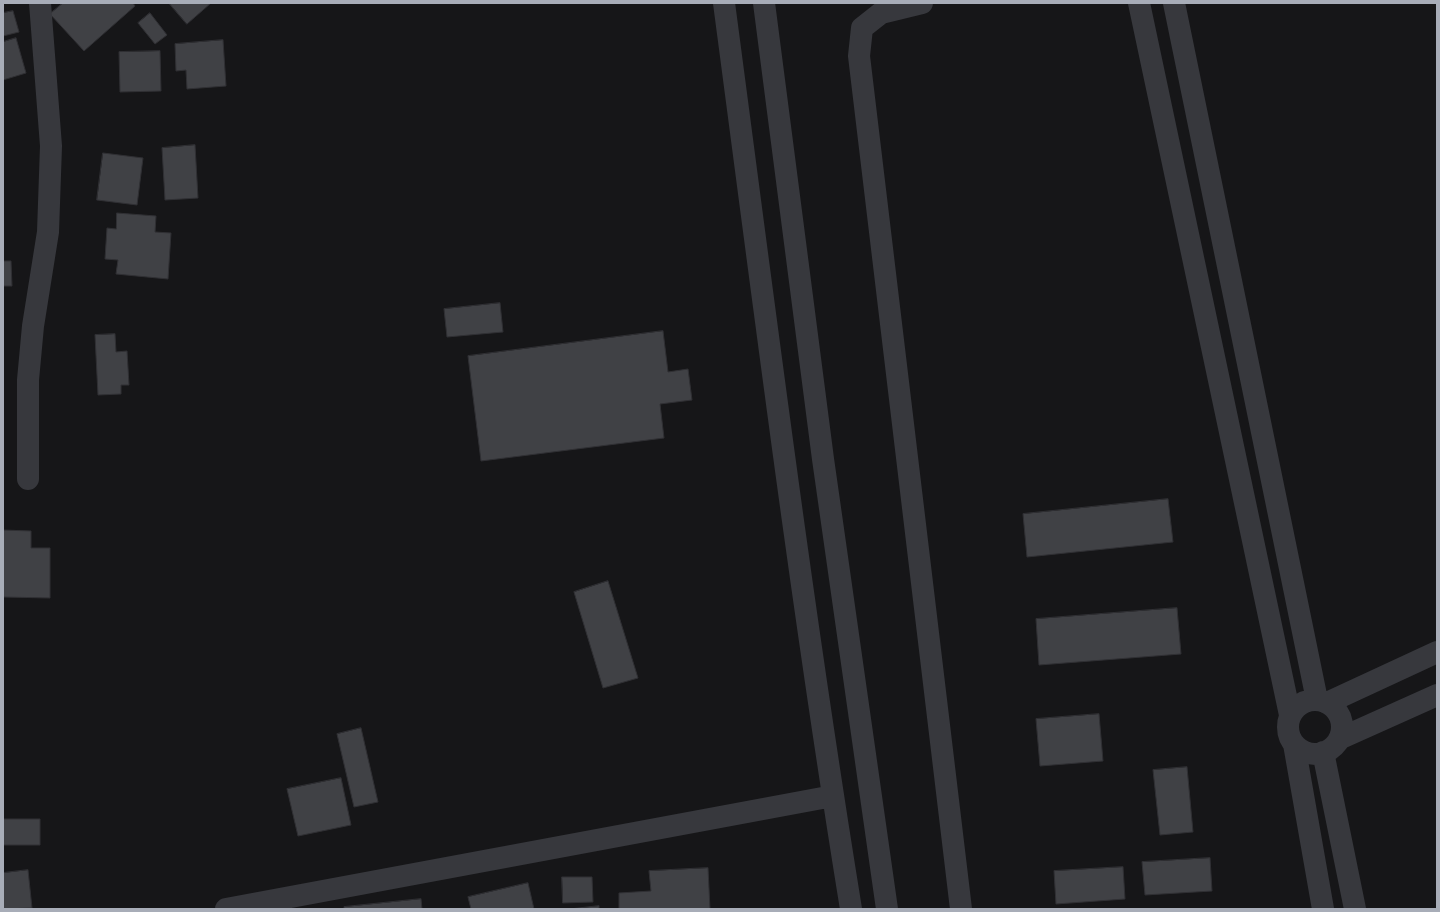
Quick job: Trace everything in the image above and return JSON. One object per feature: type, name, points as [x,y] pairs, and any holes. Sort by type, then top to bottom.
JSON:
[{"type":"street","points":[[28,479],[28,380],[33,326],[48,232],[51,146],[40,3]]},
{"type":"street","points":[[724,3],[777,402],[833,796],[852,909]]},
{"type":"street","points":[[764,3],[823,459],[887,909]]},
{"type":"street","points":[[922,3],[881,13],[862,28],[859,56],[961,909]]},
{"type":"street","points":[[1139,3],[1202,293],[1290,715]]},
{"type":"street","points":[[1174,3],[1322,701],[1335,709],[1340,718],[1341,729],[1331,746],[1355,909]]},
{"type":"street","points":[[1202,293],[1233,287]]},
{"type":"street","points":[[1323,909],[1294,744],[1289,735],[1287,725],[1290,715],[1297,706],[1306,701],[1322,701],[1437,652]]},
{"type":"street","points":[[1294,744],[1302,751],[1312,754],[1437,695]]},
{"type":"street","points":[[226,909],[833,796]]},
{"type":"building","points":[[63,3],[133,3],[135,6],[84,51],[50,14]]},
{"type":"building","points":[[169,3],[211,3],[187,24]]},
{"type":"building","points":[[13,11],[19,32],[3,36],[3,13]]},
{"type":"building","points":[[150,13],[167,35],[155,44],[138,23]]},
{"type":"building","points":[[16,38],[26,73],[3,80],[3,42]]},
{"type":"building","points":[[223,40],[226,86],[187,89],[186,70],[176,71],[175,44]]},
{"type":"building","points":[[160,51],[161,91],[120,92],[119,52]]},
{"type":"building","points":[[195,145],[198,198],[165,200],[162,148]]},
{"type":"building","points":[[103,153],[143,158],[137,205],[97,200]]},
{"type":"building","points":[[117,213],[156,216],[155,232],[171,233],[168,279],[116,274],[118,260],[105,259],[107,228],[116,229]]},
{"type":"building","points":[[3,261],[11,261],[12,286],[3,286]]},
{"type":"building","points":[[500,303],[503,332],[447,337],[444,309]]},
{"type":"building","points":[[663,331],[668,372],[688,369],[692,400],[660,404],[664,438],[481,461],[468,356]]},
{"type":"building","points":[[115,334],[116,352],[127,351],[129,385],[121,385],[121,394],[98,395],[95,335]]},
{"type":"building","points":[[1168,499],[1173,542],[1027,557],[1023,514]]},
{"type":"building","points":[[3,530],[31,531],[31,548],[50,548],[50,598],[3,597]]},
{"type":"building","points":[[608,581],[638,678],[603,688],[574,592]]},
{"type":"building","points":[[1177,608],[1181,654],[1039,665],[1036,619]]},
{"type":"building","points":[[1099,714],[1103,761],[1040,766],[1036,719]]},
{"type":"building","points":[[361,728],[378,802],[354,807],[337,734]]},
{"type":"building","points":[[1187,767],[1193,832],[1160,835],[1153,770]]},
{"type":"building","points":[[341,778],[351,825],[298,836],[287,789]]},
{"type":"building","points":[[3,819],[40,819],[40,845],[3,845]]},
{"type":"building","points":[[1210,858],[1212,891],[1145,895],[1142,862]]},
{"type":"building","points":[[1123,867],[1125,899],[1056,904],[1054,871]]},
{"type":"building","points":[[708,868],[710,909],[619,909],[619,893],[651,891],[649,871]]},
{"type":"building","points":[[28,870],[32,908],[3,909],[3,873]]},
{"type":"building","points":[[562,877],[592,877],[593,902],[563,903]]},
{"type":"building","points":[[528,883],[534,909],[471,909],[468,897]]},
{"type":"building","points":[[421,899],[422,909],[344,909],[344,907]]},
{"type":"building","points":[[599,906],[599,909],[570,909]]}]
